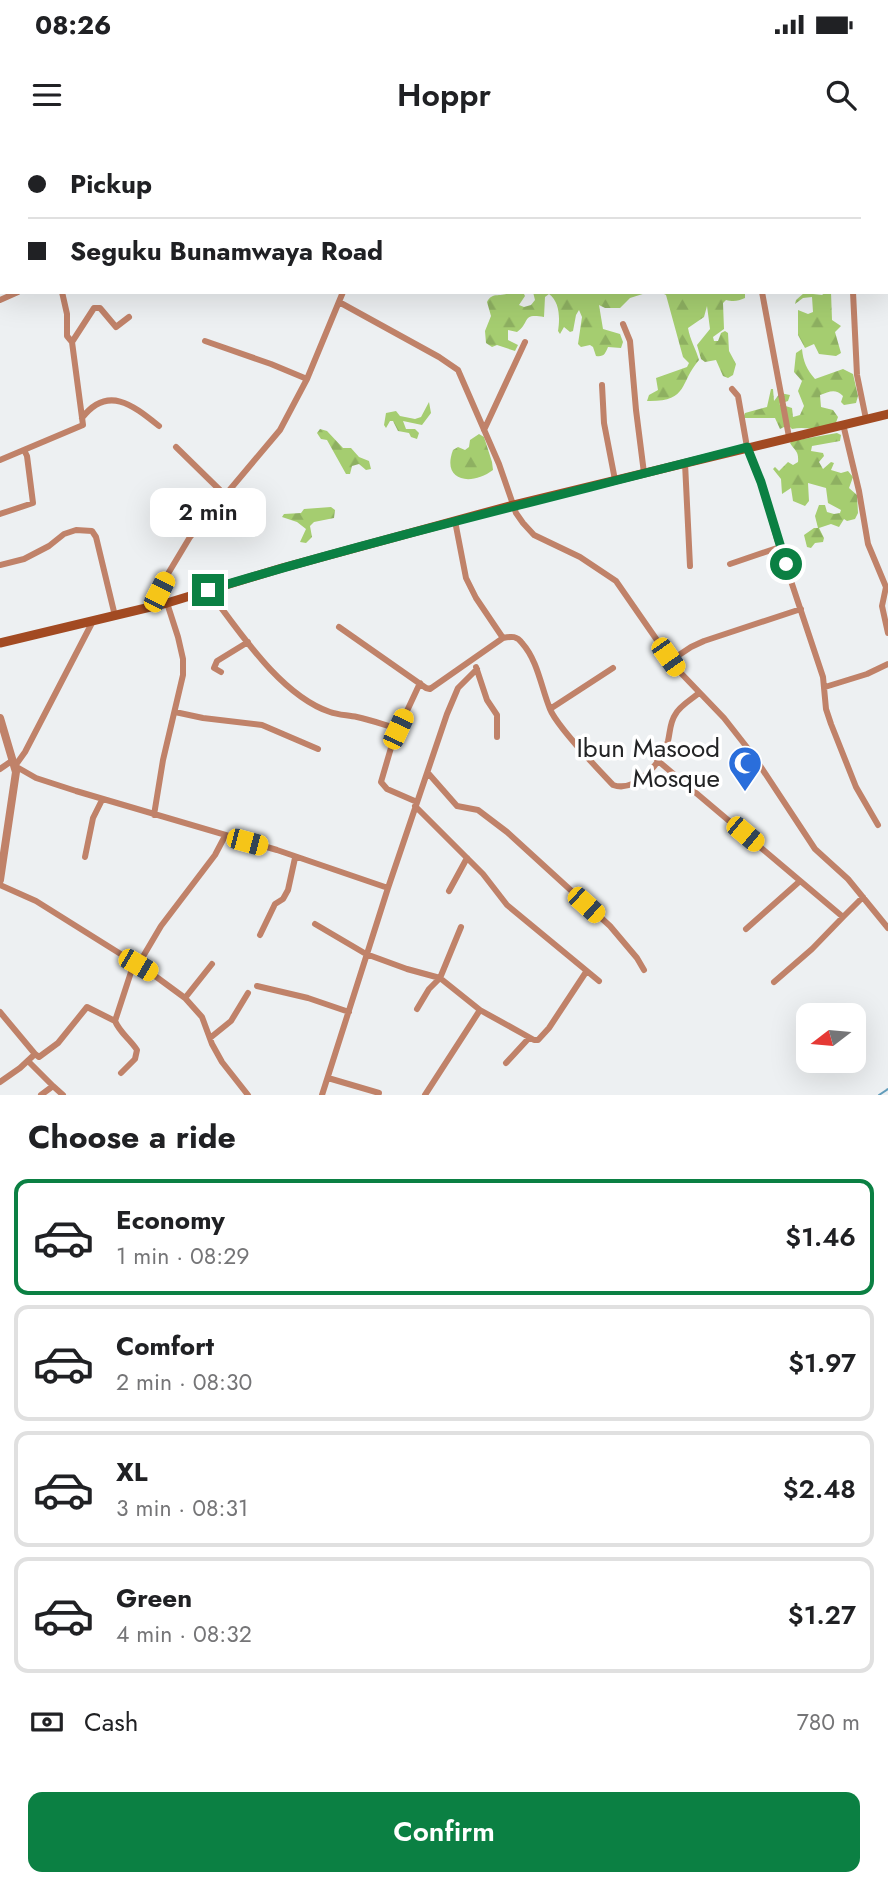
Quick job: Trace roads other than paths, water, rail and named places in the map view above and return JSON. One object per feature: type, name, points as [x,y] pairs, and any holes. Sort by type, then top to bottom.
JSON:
[{"type":"main road","points":[[0,643],[167,603],[282,568],[513,505],[888,414]]},
{"type":"street","points":[[0,460],[83,425],[62,294]]},
{"type":"street","points":[[152,607],[190,537],[280,430],[307,379],[341,294]]},
{"type":"street","points":[[762,294],[789,437]]},
{"type":"street","points":[[853,294],[857,375],[866,419]]},
{"type":"street","points":[[339,302],[454,366],[462,376],[516,513],[534,535],[580,557],[617,581],[668,657],[724,718],[752,755],[815,849],[848,879],[888,928]]},
{"type":"street","points":[[72,342],[94,308],[100,308],[116,327],[129,317]]},
{"type":"street","points":[[623,324],[630,341],[644,473]]},
{"type":"street","points":[[205,341],[307,379]]},
{"type":"street","points":[[484,430],[525,342]]},
{"type":"street","points":[[602,385],[604,423],[615,480]]},
{"type":"street","points":[[732,389],[738,396],[747,447],[761,482],[825,687],[826,709],[831,724],[856,787],[878,825]]},
{"type":"street","points":[[82,418],[90,408],[116,399],[127,403],[159,426]]},
{"type":"street","points":[[843,424],[870,550],[886,587],[883,606],[888,633]]},
{"type":"street","points":[[176,447],[225,495]]},
{"type":"street","points":[[0,514],[33,503],[24,450]]},
{"type":"street","points":[[685,463],[690,566]]},
{"type":"street","points":[[455,521],[466,578],[503,638]]},
{"type":"street","points":[[0,565],[24,559],[49,547],[64,534],[76,530],[93,531],[115,616]]},
{"type":"street","points":[[730,564],[780,547]]},
{"type":"street","points":[[208,590],[281,680],[304,698],[330,712],[356,716],[398,729]]},
{"type":"street","points":[[154,815],[163,760],[183,675],[183,659],[167,603]]},
{"type":"street","points":[[668,657],[676,657],[704,641],[801,609]]},
{"type":"street","points":[[0,769],[14,763],[30,741],[93,621]]},
{"type":"street","points":[[339,627],[426,688],[435,687],[503,638],[518,638],[537,670],[550,709],[612,785],[620,788],[635,783],[657,760],[667,745],[675,714],[699,693]]},
{"type":"street","points":[[220,671],[214,668],[218,661],[248,642]]},
{"type":"street","points":[[474,659],[487,700],[497,715],[497,737]]},
{"type":"street","points":[[825,687],[867,674],[888,664]]},
{"type":"street","points":[[550,709],[613,668]]},
{"type":"street","points":[[322,1095],[366,954],[447,714],[458,688],[477,669]]},
{"type":"street","points":[[420,683],[398,729],[381,782],[387,789],[416,804],[483,874],[507,905],[600,981]]},
{"type":"street","points":[[175,712],[262,725],[318,749]]},
{"type":"street","points":[[0,718],[14,763],[15,786],[0,883],[36,901],[185,998],[202,1017],[222,1062],[248,1095]]},
{"type":"street","points":[[657,760],[843,917]]},
{"type":"street","points":[[14,763],[36,778],[102,800],[277,850],[388,888]]},
{"type":"street","points":[[428,773],[457,806],[478,810],[507,832],[610,926],[644,970]]},
{"type":"street","points":[[85,857],[93,818],[102,800]]},
{"type":"street","points":[[121,1073],[135,1059],[137,1050],[118,1029],[115,1021],[136,964],[215,855],[225,836]]},
{"type":"street","points":[[260,935],[275,904],[283,899],[288,890],[295,858]]},
{"type":"street","points":[[449,891],[467,858]]},
{"type":"street","points":[[746,929],[800,881]]},
{"type":"street","points":[[774,982],[812,949],[863,897]]},
{"type":"street","points":[[315,924],[366,954],[440,978],[480,1010],[529,1038],[538,1040],[586,972]]},
{"type":"street","points":[[417,1009],[429,989],[440,978],[461,928]]},
{"type":"street","points":[[185,998],[212,964]]},
{"type":"street","points":[[257,986],[308,998],[349,1012]]},
{"type":"street","points":[[210,1038],[231,1021],[248,993]]},
{"type":"street","points":[[0,1012],[39,1057],[48,1052],[86,1007],[115,1021]]},
{"type":"street","points":[[425,1095],[480,1010]]},
{"type":"street","points":[[506,1063],[529,1038]]},
{"type":"street","points":[[0,1082],[35,1054]]},
{"type":"street","points":[[28,1061],[63,1095]]},
{"type":"street","points":[[328,1078],[379,1093]]},
{"type":"street","points":[[41,1095],[53,1086]]},
{"type":"waterway","points":[[879,1095],[888,1089]]},
{"type":"place","name":"Ibun Masood Mosque","points":[[745,793]]}]
